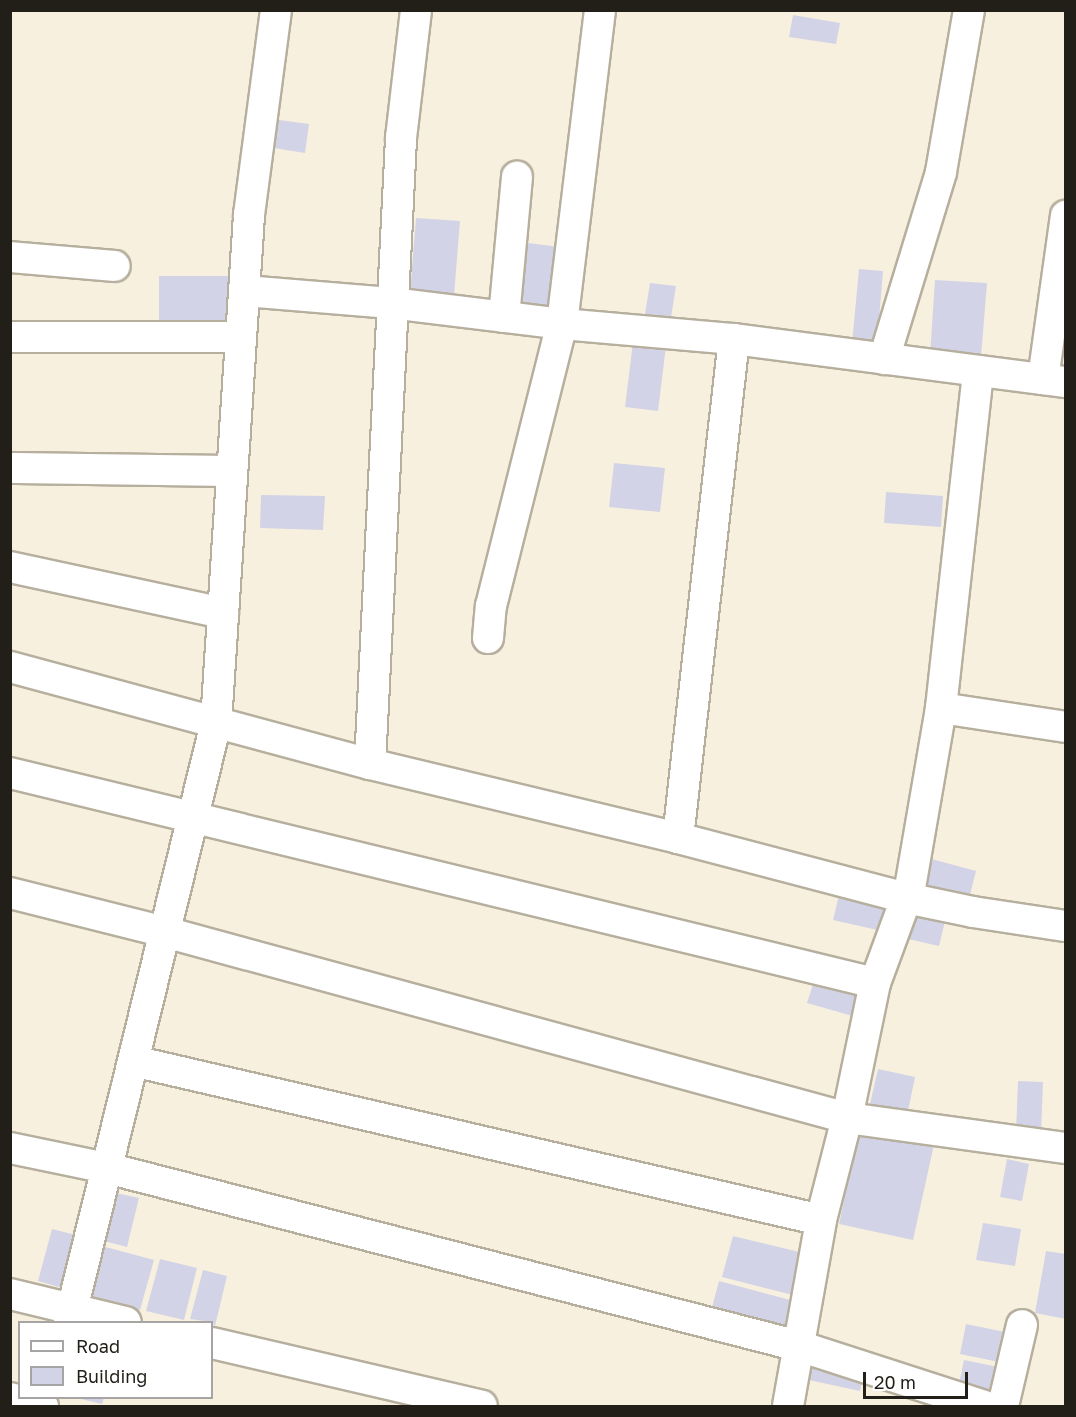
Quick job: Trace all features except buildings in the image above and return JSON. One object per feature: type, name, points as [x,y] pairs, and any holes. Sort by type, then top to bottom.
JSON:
[{"type":"street","points":[[70,1316],[216,723],[249,215],[276,10]]},
{"type":"street","points":[[370,764],[391,303],[401,138],[416,10]]},
{"type":"street","points":[[488,638],[491,606],[562,324],[600,10]]},
{"type":"street","points":[[885,359],[941,172],[969,10]]},
{"type":"street","points":[[504,317],[516,177]]},
{"type":"street","points":[[245,291],[391,303],[562,324],[734,339],[1054,381],[1065,216]]},
{"type":"street","points":[[10,257],[115,266]]},
{"type":"street","points":[[10,337],[242,337]]},
{"type":"street","points":[[678,838],[734,339]]},
{"type":"street","points":[[788,1407],[821,1220],[847,1118],[875,983],[906,898],[941,708],[978,371]]},
{"type":"street","points":[[10,468],[232,471]]},
{"type":"street","points":[[10,567],[223,613]]},
{"type":"street","points":[[10,667],[370,764],[678,838],[906,898],[974,912],[1065,926]]},
{"type":"street","points":[[941,708],[1065,727]]},
{"type":"street","points":[[10,773],[875,983]]},
{"type":"street","points":[[10,893],[165,932],[847,1118],[1065,1148]]},
{"type":"street","points":[[133,1061],[821,1220]]},
{"type":"street","points":[[10,1148],[107,1168],[800,1346],[985,1407]]},
{"type":"street","points":[[10,1294],[70,1316],[110,1321]]},
{"type":"street","points":[[1003,1407],[1022,1324]]},
{"type":"street","points":[[213,1343],[482,1407]]},
{"type":"street","points":[[10,1398],[45,1407]]}]
